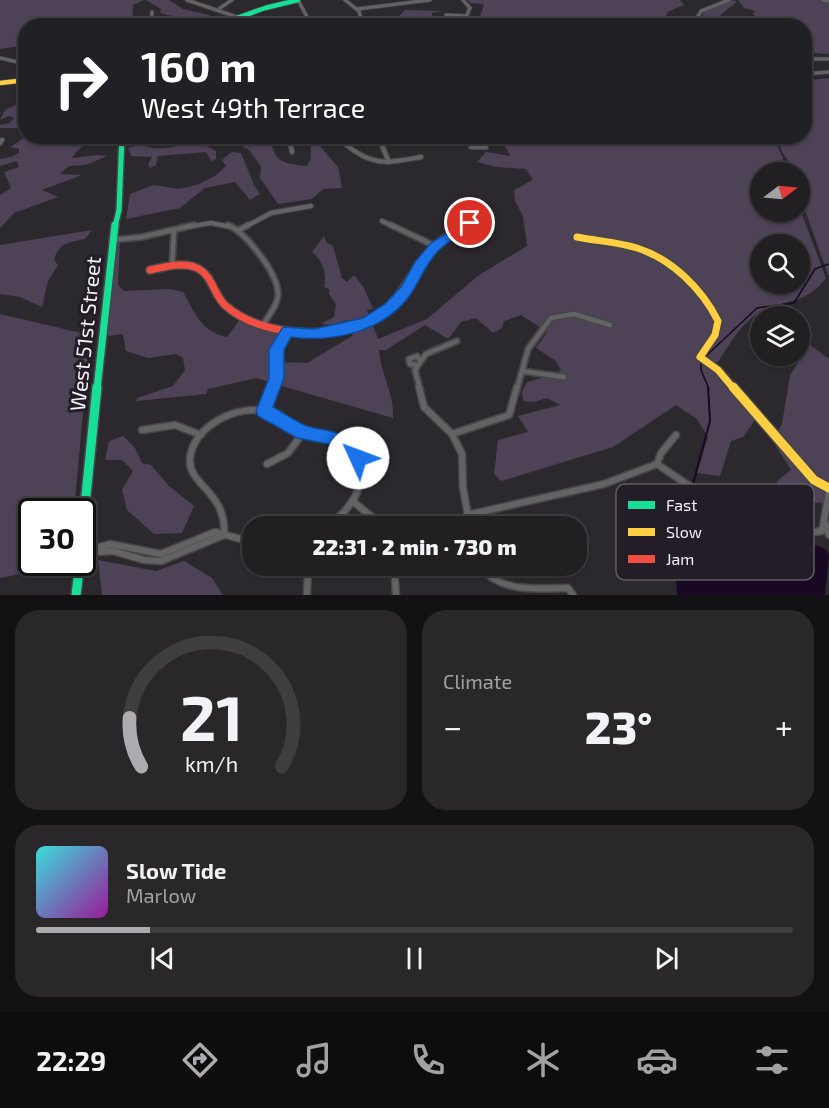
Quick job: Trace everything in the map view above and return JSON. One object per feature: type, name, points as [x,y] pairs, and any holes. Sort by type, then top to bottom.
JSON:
[{"type":"street","points":[[187,0],[220,8],[240,18],[260,9],[298,0],[308,18]]},
{"type":"street","points":[[220,8],[232,0]]},
{"type":"street","points":[[345,0],[357,9],[360,18]]},
{"type":"street","points":[[357,9],[429,0]]},
{"type":"street","points":[[446,15],[467,16],[470,8],[463,0]]},
{"type":"street","points":[[697,18],[701,11],[729,0]]},
{"type":"street","points":[[823,0],[829,1]]},
{"type":"street","points":[[151,18],[152,12]]},
{"type":"street","points":[[0,58],[18,62]]},
{"type":"street","points":[[812,59],[829,59]]},
{"type":"street","points":[[812,73],[829,72]]},
{"type":"street","points":[[0,83],[18,81]]},
{"type":"street","name":"West 51st Street","points":[[86,498],[112,240],[120,198],[123,144]]},
{"type":"street","points":[[290,144],[292,152]]},
{"type":"street","points":[[345,144],[365,160],[376,163],[421,157]]},
{"type":"street","points":[[382,144],[389,162]]},
{"type":"street","points":[[239,230],[271,213],[311,206]]},
{"type":"street","points":[[382,221],[435,246]]},
{"type":"street","points":[[112,240],[215,223],[239,230],[278,285],[279,299],[264,323]]},
{"type":"street","points":[[150,270],[172,266],[198,269],[228,307],[288,331],[321,334],[368,322],[390,308],[406,291],[420,265],[435,246],[470,223]]},
{"type":"street","points":[[172,266],[174,230]]},
{"type":"street","points":[[577,237],[651,253],[708,303],[718,323],[715,336],[700,357],[718,370],[814,480],[829,490],[824,529],[814,534]]},
{"type":"street","points":[[452,434],[497,422],[509,415],[528,349],[551,318],[574,314],[610,325]]},
{"type":"street","points":[[264,411],[277,378],[277,349],[288,331]]},
{"type":"street","points":[[457,341],[430,351],[416,365],[424,407],[452,434],[463,461],[463,488],[467,515],[614,483],[657,464],[661,453],[676,435]]},
{"type":"street","points":[[522,371],[564,377]]},
{"type":"street","points":[[224,535],[226,521],[221,503],[197,481],[191,468],[191,452],[201,435],[216,422],[247,411],[264,411],[303,433],[337,438],[354,451],[362,474],[360,492],[355,503],[344,516]]},
{"type":"street","points":[[142,430],[175,425],[201,435]]},
{"type":"street","points":[[267,464],[288,453],[303,433]]},
{"type":"street","points":[[657,464],[687,484]]},
{"type":"street","points":[[355,503],[374,516]]},
{"type":"street","points":[[824,520],[829,535]]},
{"type":"street","points":[[96,548],[110,544],[148,553],[167,552],[224,535],[242,540]]},
{"type":"street","points":[[96,552],[113,551],[144,560],[160,561],[186,548]]},
{"type":"street","points":[[144,560],[148,553]]},
{"type":"street","points":[[76,595],[78,576]]},
{"type":"street","points":[[307,595],[308,576]]},
{"type":"street","points":[[395,576],[396,595]]},
{"type":"street","points":[[487,576],[501,588],[521,591],[568,588],[573,595]]},
{"type":"shaded area","points":[[0,0],[144,0],[133,5],[132,18],[18,18],[18,46],[0,49]]},
{"type":"shaded area","points":[[146,0],[169,0],[183,9],[214,18],[180,18],[160,13],[161,9]]},
{"type":"shaded area","points":[[467,0],[680,0],[684,5],[668,12],[666,16],[669,18],[480,18],[484,4],[471,3]]},
{"type":"shaded area","points":[[733,0],[737,2],[720,15],[725,18],[704,18],[702,13]]},
{"type":"shaded area","points":[[738,0],[829,0],[829,54],[812,53],[812,18],[759,18],[753,14],[755,11],[744,8]]},
{"type":"shaded area","points":[[405,10],[442,11],[432,13],[432,16],[448,18],[406,18],[407,16],[399,16]]},
{"type":"shaded area","points":[[829,78],[829,275],[809,222],[810,162],[789,162],[779,144],[812,144],[812,80]]},
{"type":"shaded area","points":[[18,104],[18,128],[0,128],[0,125],[10,123],[14,118],[9,116],[0,120],[5,110]]},
{"type":"shaded area","points":[[18,142],[18,144],[87,144],[72,158],[107,156],[86,165],[69,166],[60,174],[82,175],[42,190],[58,197],[14,213],[0,228],[0,195],[11,188],[4,172],[19,167],[17,161],[0,166],[0,159],[19,153],[19,149],[10,147]]},
{"type":"shaded area","points":[[142,144],[148,147],[163,148],[204,144],[216,151],[216,159],[211,161],[206,152],[158,156],[156,165],[150,168],[148,164],[152,157],[131,156],[128,148]]},
{"type":"shaded area","points":[[238,144],[272,144],[274,152],[281,160],[307,166],[311,158],[310,144],[320,144],[338,167],[342,188],[323,189],[312,199],[278,204],[260,178],[261,167],[249,150]]},
{"type":"shaded area","points":[[501,144],[776,144],[783,158],[781,162],[750,162],[750,222],[805,222],[809,234],[750,234],[750,294],[808,294],[774,306],[750,306],[750,319],[740,329],[718,362],[706,363],[755,420],[743,437],[731,441],[720,476],[697,473],[708,437],[697,419],[676,405],[613,447],[501,481],[494,474],[498,440],[528,432],[518,416],[560,405],[547,398],[534,402],[523,401],[522,392],[527,382],[561,370],[556,361],[536,348],[547,332],[521,315],[504,321],[502,328],[493,333],[476,318],[461,322],[448,339],[425,325],[386,350],[379,350],[392,401],[393,418],[278,385],[279,362],[307,363],[352,336],[355,325],[346,320],[335,325],[321,324],[334,317],[336,304],[329,294],[329,289],[324,287],[324,272],[321,263],[312,252],[324,236],[327,243],[333,246],[342,278],[347,282],[354,275],[364,288],[373,309],[367,310],[378,339],[427,319],[479,275],[527,246],[523,216],[515,201],[514,190],[533,180],[526,169],[496,167],[477,162],[486,152],[510,156]]},
{"type":"shaded area","points":[[232,152],[241,153],[260,194],[250,200],[235,182],[205,188],[180,208],[126,219],[130,194],[154,185],[178,189],[197,185],[215,176],[226,166],[222,160]]},
{"type":"shaded area","points":[[92,230],[85,239],[70,242],[58,250],[54,260],[58,265],[48,281],[42,307],[20,297],[0,294],[0,245]]},
{"type":"shaded area","points":[[810,236],[826,278],[810,293]]},
{"type":"shaded area","points":[[120,241],[118,285],[124,291],[169,289],[183,292],[205,326],[227,337],[241,318],[282,331],[273,351],[273,383],[256,378],[208,389],[206,394],[136,401],[137,398],[173,386],[185,370],[183,358],[176,354],[148,358],[126,351],[123,334],[107,336],[115,245]]},
{"type":"shaded area","points":[[0,314],[90,335],[75,498],[18,498],[18,574],[0,578]]},
{"type":"shaded area","points":[[810,345],[829,359],[829,503],[814,503],[814,484],[779,484],[777,481],[791,470],[772,440],[782,424],[790,375],[796,366],[810,366]]},
{"type":"shaded area","points":[[123,436],[135,448],[142,463],[151,465],[169,486],[194,506],[182,533],[154,534],[127,510],[122,490],[133,471],[122,460],[105,460],[109,441]]},
{"type":"shaded area","points":[[814,544],[825,549],[829,555],[825,595],[677,595],[676,580],[814,580]]},
{"type":"shaded area","points":[[98,560],[156,571],[184,561],[212,578],[223,595],[102,595]]},
{"type":"waterway","points":[[705,357],[757,308],[794,303],[815,269],[829,264]]},
{"type":"waterway","points":[[701,362],[701,370],[709,389]]},
{"type":"waterway","points":[[693,484],[710,421],[708,387]]},
{"type":"traffic: fast","points":[[237,18],[298,0]]},
{"type":"traffic: fast","points":[[86,498],[112,240],[119,210],[122,144]]},
{"type":"traffic: fast","points":[[76,595],[78,576]]},
{"type":"traffic: slow","points":[[0,83],[18,81]]},
{"type":"traffic: slow","points":[[577,237],[620,244],[645,251],[688,280],[706,300],[718,321],[715,335],[700,357],[718,370],[814,480],[829,488]]},
{"type":"traffic: jam","points":[[150,270],[188,265],[204,272],[222,302],[239,315],[255,322],[294,331],[333,331],[366,323],[386,310],[431,251],[446,237],[470,223]]},
{"type":"route","points":[[358,458],[354,451],[337,438],[303,433],[276,415],[264,411],[277,378],[275,358],[277,349],[288,331],[300,334],[328,333],[368,322],[390,308],[406,291],[420,265],[435,246],[470,223]]}]
